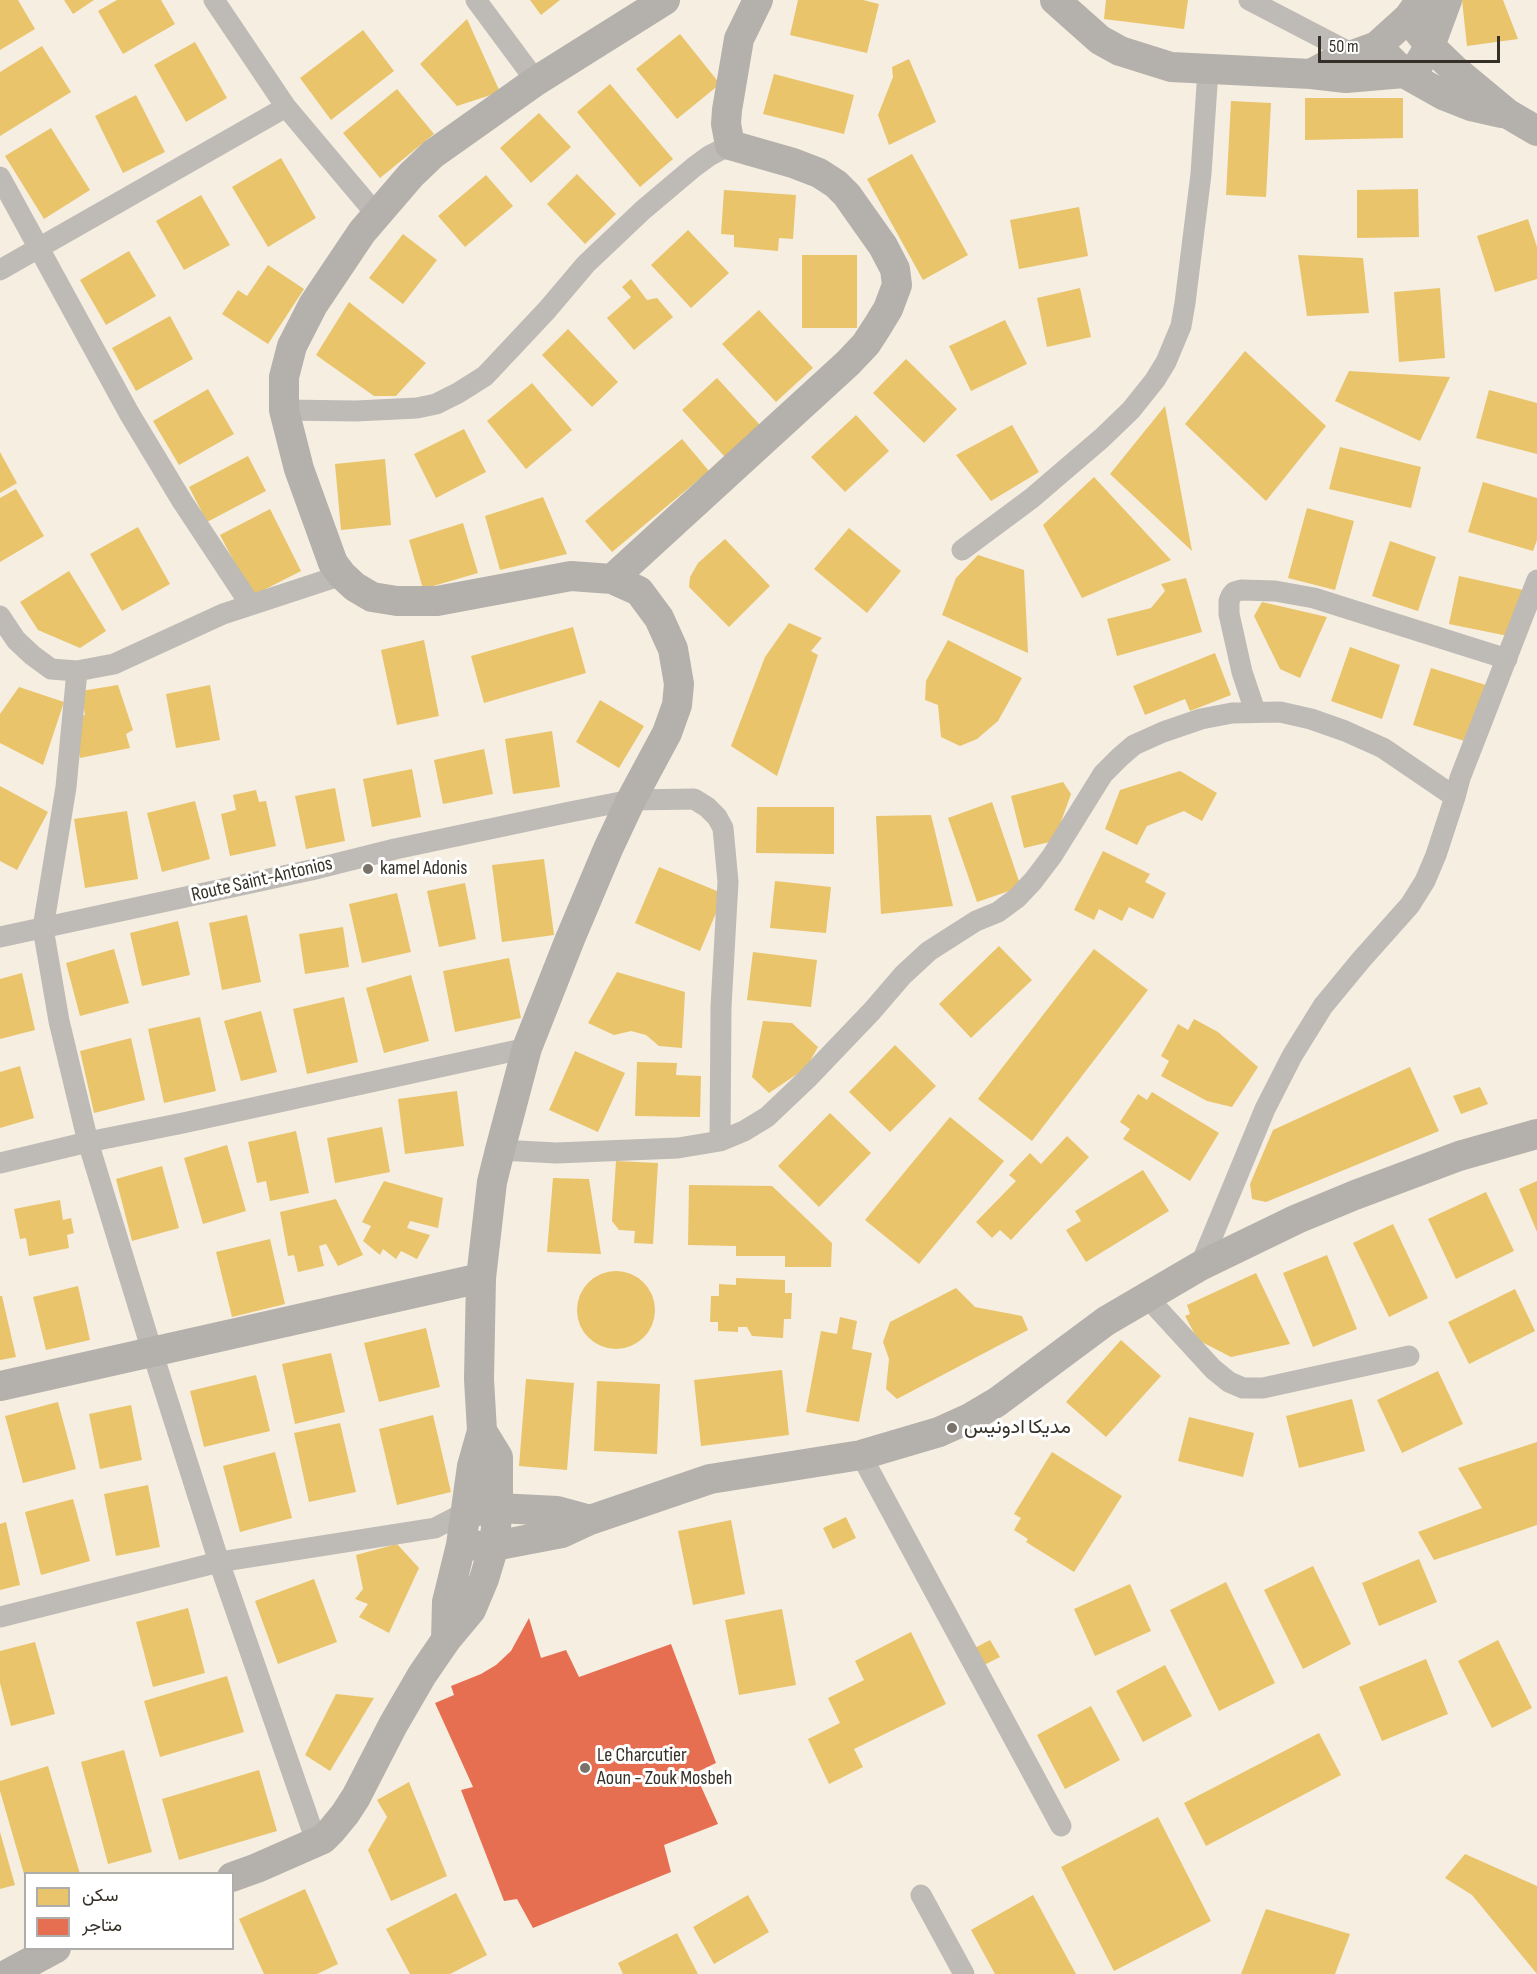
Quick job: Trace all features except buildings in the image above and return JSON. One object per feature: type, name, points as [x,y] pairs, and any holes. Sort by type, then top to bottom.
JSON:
[{"type":"main road","points":[[446,1640],[447,1602],[460,1545],[472,1466],[482,1431],[479,1379],[481,1278],[492,1182],[527,1048],[588,893],[631,800],[667,733],[677,705],[679,684],[673,649],[659,618],[639,591],[612,579],[571,576],[437,602],[372,597],[355,586],[333,563],[298,469],[284,410],[284,377],[292,346],[313,305],[376,214],[411,175],[433,154],[536,81],[665,0]]},
{"type":"main road","points":[[612,579],[848,363],[866,344],[877,327],[888,309],[897,285],[895,270],[883,246],[847,195],[836,184],[819,173],[793,163],[730,145],[726,117],[739,39],[735,0]]},
{"type":"main road","points":[[739,39],[758,0]]},
{"type":"main road","points":[[1055,0],[1100,40],[1120,51],[1171,67],[1346,78],[1404,73],[1416,68],[1430,46],[1446,0]]},
{"type":"main road","points":[[1311,74],[1333,62],[1365,50],[1414,9],[1430,46],[1508,114],[1537,131]]},
{"type":"main road","points":[[1365,50],[1443,95],[1462,103],[1508,114]]},
{"type":"main road","points":[[460,1545],[494,1546],[562,1533],[590,1520],[710,1479],[861,1455],[898,1446],[939,1432],[970,1418],[997,1402],[1106,1321],[1200,1266],[1297,1219],[1378,1186],[1459,1156],[1537,1134]]},
{"type":"main road","points":[[0,1386],[481,1278]]},
{"type":"main road","points":[[234,1876],[316,1842],[331,1831],[345,1814],[371,1770],[393,1725],[422,1676],[446,1640],[471,1610],[494,1546],[498,1508],[498,1457],[482,1431]]},
{"type":"main road","points":[[464,1513],[498,1508],[557,1511],[590,1520]]},
{"type":"main road","points":[[8,1974],[52,1950]]},
{"type":"street","points":[[214,0],[286,107],[376,214]]},
{"type":"street","points":[[476,0],[536,81]]},
{"type":"street","points":[[1249,0],[1365,50]]},
{"type":"street","points":[[962,550],[1032,498],[1102,438],[1131,410],[1167,362],[1181,326],[1185,303],[1201,174],[1208,69]]},
{"type":"street","points":[[0,270],[286,107]]},
{"type":"street","points":[[284,410],[367,411],[417,408],[436,404],[458,393],[485,376],[586,264],[643,210],[701,162],[730,145]]},
{"type":"street","points":[[0,177],[129,413],[182,501],[250,604]]},
{"type":"street","points":[[0,616],[16,640],[32,656],[51,669],[76,671],[114,664],[223,614],[342,575]]},
{"type":"street","points":[[1200,1266],[1265,1109],[1292,1056],[1323,1006],[1415,897],[1425,881],[1436,855],[1460,778],[1537,580]]},
{"type":"street","points":[[1255,711],[1242,672],[1229,614],[1231,596],[1234,592],[1241,590],[1275,591],[1314,598],[1507,659]]},
{"type":"street","points":[[76,671],[66,787],[43,928],[59,1021],[87,1142],[152,1351],[219,1562],[316,1842]]},
{"type":"street","points":[[500,1150],[556,1153],[666,1149],[720,1141],[744,1131],[767,1117],[807,1079],[903,975],[929,951],[976,921],[998,912],[1017,898],[1052,856],[1103,774],[1134,745],[1163,732],[1201,719],[1232,713],[1281,712],[1311,719],[1345,731],[1383,748],[1455,797]]},
{"type":"street","name":"Route Saint-Antonios","points":[[0,938],[311,870],[395,849],[631,800],[694,799],[717,817],[723,828],[728,882],[722,1007],[720,1141]]},
{"type":"street","points":[[0,1163],[87,1142],[527,1048]]},
{"type":"street","points":[[1146,1296],[1213,1369],[1229,1382],[1243,1388],[1263,1388],[1409,1356]]},
{"type":"street","points":[[861,1455],[1061,1826]]},
{"type":"street","points":[[0,1617],[219,1562],[435,1528],[464,1513]]},
{"type":"street","points":[[435,1528],[460,1545]]},
{"type":"street","points":[[921,1894],[964,1974]]},
{"type":"place","name":"kamel Adonis","points":[[368,869]]},
{"type":"place","name":"مديكا ادونيس","points":[[952,1428]]},
{"type":"place","name":"Le Charcutier Aoun - Zouk Mosbeh","points":[[585,1768]]}]
